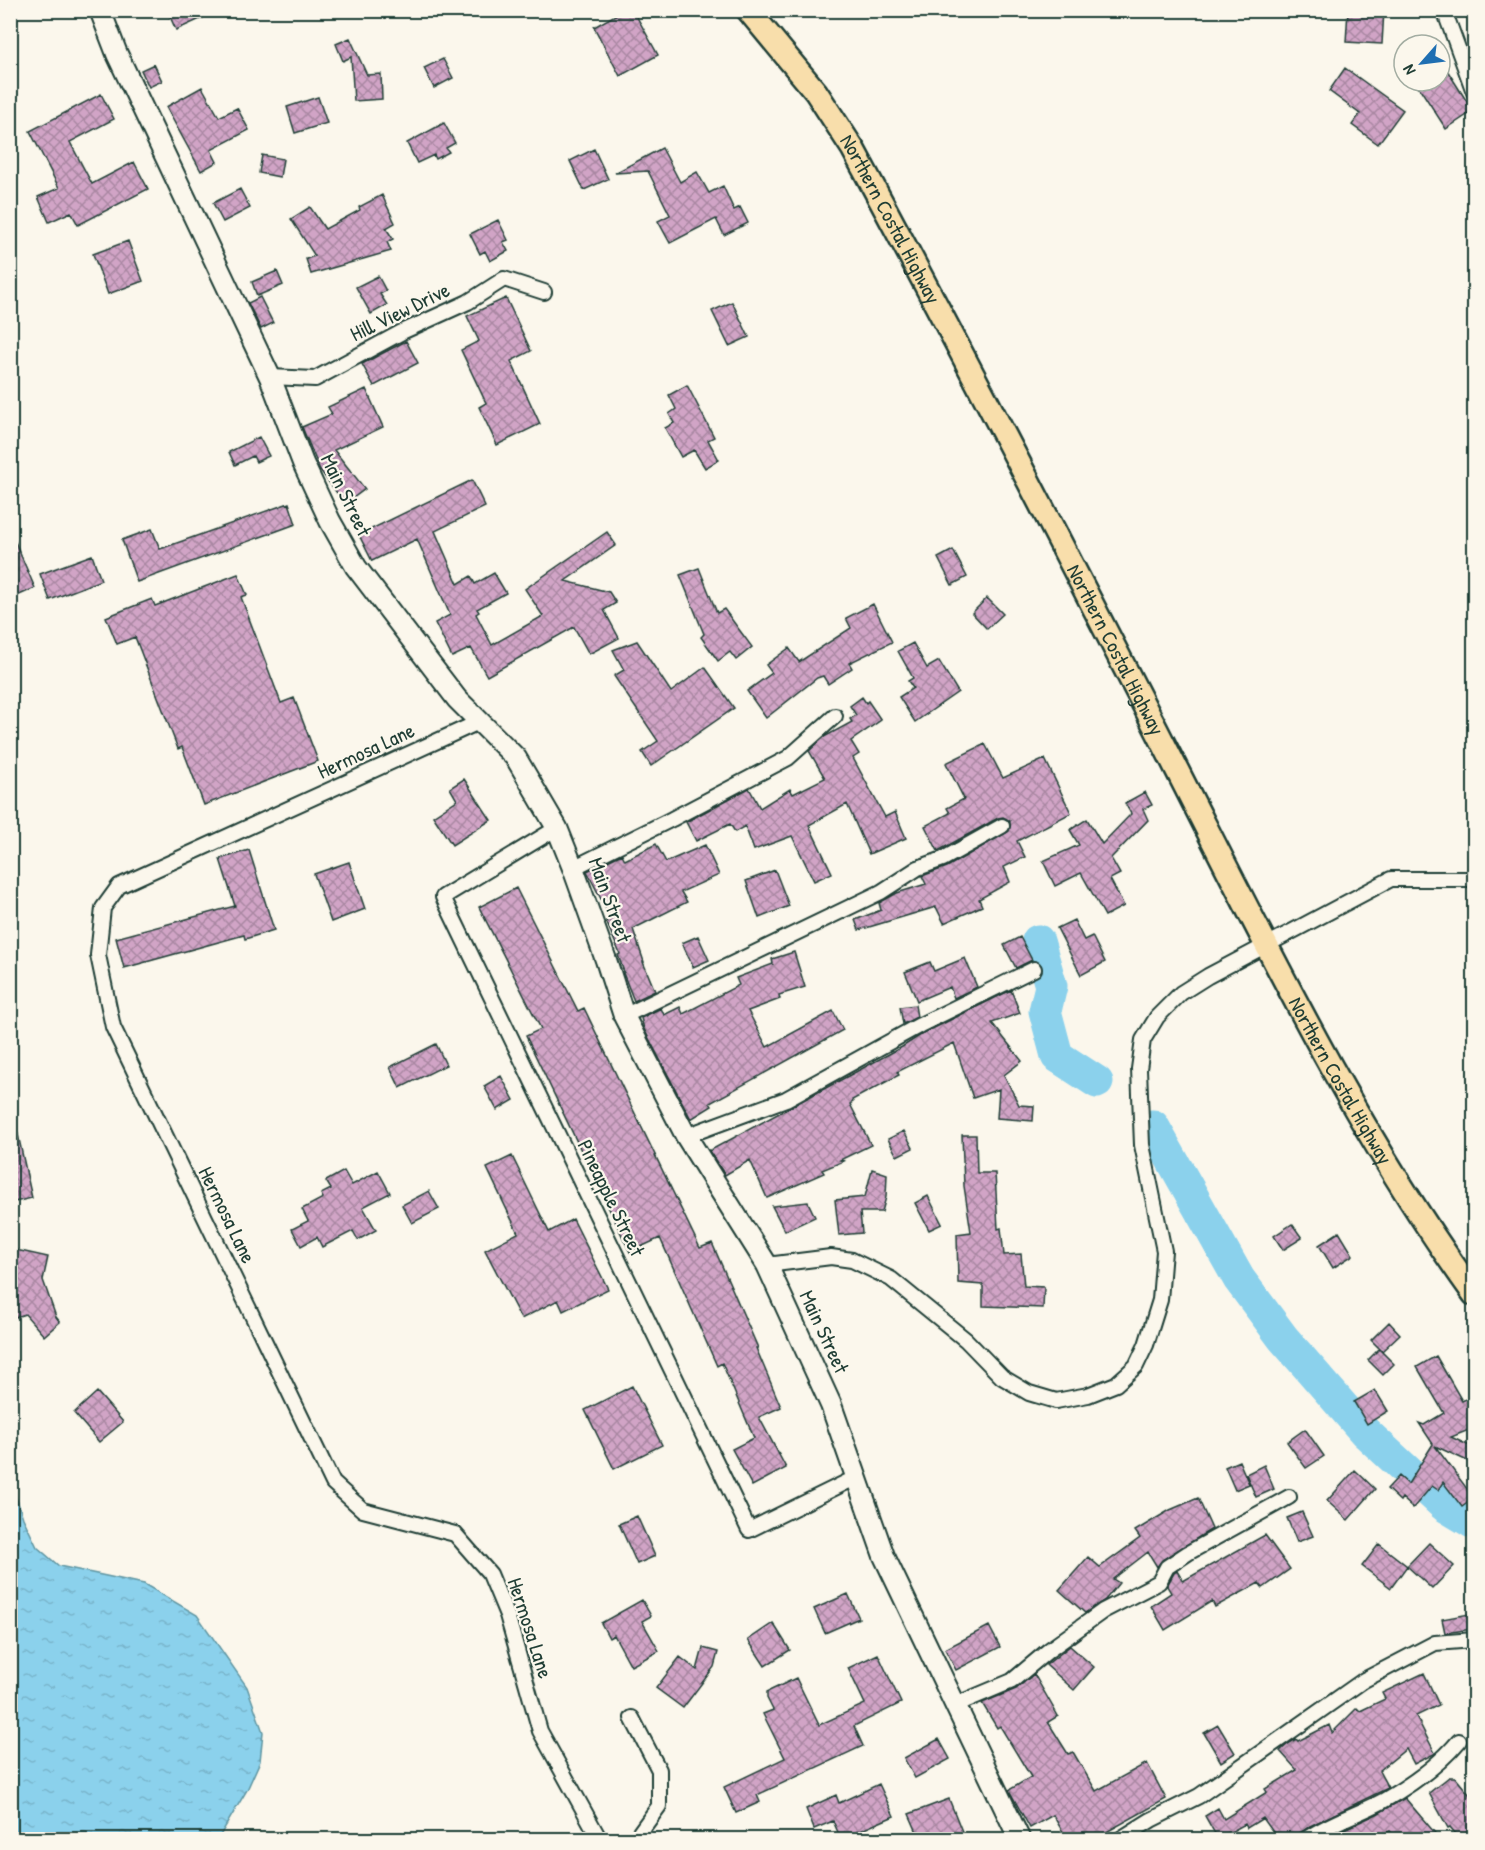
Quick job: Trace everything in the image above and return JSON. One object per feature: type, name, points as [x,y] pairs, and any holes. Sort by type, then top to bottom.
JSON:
[{"type":"main road","name":"Northern Costal Highway","points":[[748,10],[816,92],[853,149],[1039,498],[1338,1082],[1451,1262],[1474,1294]]},
{"type":"street","name":"Main Street","points":[[100,10],[117,54],[270,377],[303,462],[330,521],[356,567],[458,699],[516,758],[557,828],[606,960],[624,1016],[686,1136],[767,1265],[831,1405],[884,1556],[1020,1839]]},
{"type":"street","points":[[1444,10],[1474,92]]},
{"type":"street","name":"Hill View Drive","points":[[270,377],[315,379],[402,332],[468,302],[504,279],[544,292]]},
{"type":"street","points":[[573,868],[788,758],[835,716]]},
{"type":"street","name":"Hermosa Lane","points":[[482,721],[120,886],[103,908],[98,955],[113,1027],[333,1483],[363,1510],[455,1534],[490,1574],[507,1615],[540,1731],[600,1839]]},
{"type":"street","points":[[624,1016],[881,891],[918,868],[943,859],[1002,826]]},
{"type":"street","name":"Pineapple Street","points":[[557,828],[443,897],[749,1530],[855,1478]]},
{"type":"street","points":[[767,1265],[831,1257],[852,1260],[891,1279],[966,1340],[1002,1377],[1029,1393],[1056,1401],[1088,1395],[1116,1384],[1136,1365],[1146,1345],[1160,1300],[1164,1251],[1142,1145],[1139,1070],[1143,1040],[1157,1017],[1182,993],[1208,976],[1391,879],[1474,879]]},
{"type":"street","points":[[686,1136],[786,1099],[920,1025],[1034,969]]},
{"type":"street","points":[[955,1705],[1012,1681],[1049,1650],[1103,1611],[1159,1582],[1167,1567],[1188,1553],[1289,1497]]},
{"type":"street","points":[[1119,1839],[1199,1796],[1364,1680],[1435,1643],[1474,1640]]},
{"type":"street","points":[[629,1839],[638,1835],[658,1806],[659,1770],[632,1718]]},
{"type":"street","points":[[1305,1839],[1318,1830],[1383,1800],[1443,1760],[1459,1741]]},
{"type":"water","points":[[11,1482],[23,1518],[37,1547],[59,1566],[144,1584],[197,1615],[247,1687],[263,1732],[260,1761],[247,1790],[218,1839],[11,1839]]},
{"type":"building","points":[[167,10],[220,10],[176,30]]},
{"type":"building","points":[[624,10],[633,10],[658,55],[620,76],[594,27]]},
{"type":"building","points":[[1348,10],[1384,10],[1382,44],[1346,42]]},
{"type":"building","points":[[350,38],[367,75],[381,74],[382,99],[354,101],[351,57],[343,61],[336,44]]},
{"type":"building","points":[[443,59],[453,78],[434,88],[424,68]]},
{"type":"building","points":[[154,64],[162,81],[149,87],[141,70]]},
{"type":"building","points":[[1345,68],[1403,110],[1378,144],[1352,125],[1360,114],[1329,91]]},
{"type":"building","points":[[1452,78],[1473,111],[1446,129],[1423,93],[1452,93]]},
{"type":"building","points":[[202,87],[219,117],[237,108],[249,130],[211,150],[217,162],[201,171],[166,107]]},
{"type":"building","points":[[101,94],[114,119],[70,142],[92,184],[134,162],[148,189],[78,225],[71,212],[49,222],[38,197],[59,188],[30,131]]},
{"type":"building","points":[[318,97],[327,123],[295,133],[287,107]]},
{"type":"building","points":[[444,123],[455,143],[446,148],[449,152],[436,159],[434,155],[417,163],[407,143]]},
{"type":"building","points":[[662,148],[680,182],[697,172],[709,193],[723,186],[734,210],[740,207],[748,223],[724,235],[716,219],[670,243],[658,221],[670,215],[648,171],[615,173]]},
{"type":"building","points":[[594,149],[608,179],[584,190],[570,161]]},
{"type":"building","points":[[262,155],[283,159],[280,177],[259,173]]},
{"type":"building","points":[[240,189],[250,208],[223,222],[213,203]]},
{"type":"building","points":[[382,195],[395,223],[386,228],[393,239],[387,242],[391,251],[311,274],[306,259],[315,256],[291,219],[310,207],[325,229]]},
{"type":"building","points":[[498,220],[508,240],[503,242],[508,251],[490,261],[485,251],[480,254],[470,234]]},
{"type":"building","points":[[128,241],[143,281],[108,294],[93,254]]},
{"type":"building","points":[[277,271],[283,285],[257,296],[252,282]]},
{"type":"building","points":[[378,276],[386,291],[380,294],[387,305],[371,314],[356,287]]},
{"type":"building","points":[[260,297],[273,323],[261,329],[248,303]]},
{"type":"building","points":[[506,298],[531,351],[511,361],[540,424],[497,445],[479,407],[486,403],[461,350],[479,341],[467,316]]},
{"type":"building","points":[[732,302],[749,337],[729,346],[712,311]]},
{"type":"building","points":[[406,341],[418,363],[374,386],[362,364]]},
{"type":"building","points":[[687,385],[714,437],[708,440],[719,460],[705,468],[694,450],[681,457],[665,428],[674,423],[669,414],[676,409],[669,395]]},
{"type":"building","points":[[366,389],[383,427],[334,450],[365,489],[345,504],[320,470],[302,427],[332,414],[328,407]]},
{"type":"building","points":[[259,437],[269,456],[256,462],[253,456],[235,465],[229,452]]},
{"type":"building","points":[[472,480],[485,507],[435,531],[458,584],[471,576],[475,584],[494,573],[506,593],[477,609],[479,612],[476,614],[492,645],[543,616],[525,589],[607,532],[616,545],[565,581],[609,592],[616,603],[604,610],[619,638],[589,654],[574,627],[487,676],[471,648],[452,657],[435,623],[450,615],[417,539],[372,561],[359,535]]},
{"type":"building","points":[[289,503],[296,524],[137,582],[122,540],[152,529],[160,549]]},
{"type":"building","points":[[10,530],[35,588],[10,599]]},
{"type":"building","points":[[953,550],[967,577],[952,585],[938,558]]},
{"type":"building","points":[[92,555],[101,580],[50,600],[40,574]]},
{"type":"building","points":[[699,568],[717,613],[724,609],[752,647],[736,660],[730,652],[718,661],[701,637],[704,634],[680,575]]},
{"type":"building","points":[[238,574],[247,595],[241,597],[281,703],[294,698],[318,761],[204,805],[182,747],[178,749],[135,637],[117,644],[106,617],[152,599],[155,606]]},
{"type":"building","points":[[987,598],[1003,614],[987,629],[972,613]]},
{"type":"building","points":[[873,604],[892,642],[849,663],[852,668],[828,684],[823,676],[817,678],[766,718],[747,691],[772,673],[766,665],[789,648],[799,662],[851,628],[846,618]]},
{"type":"building","points":[[637,641],[671,692],[705,667],[734,708],[651,766],[642,752],[658,741],[614,676],[624,670],[613,650]]},
{"type":"building","points":[[913,643],[927,668],[939,661],[958,692],[915,722],[899,697],[913,688],[908,681],[913,678],[898,651]]},
{"type":"building","points":[[862,697],[866,703],[868,701],[881,720],[851,741],[859,754],[853,758],[885,817],[895,812],[906,838],[869,854],[847,804],[809,825],[832,873],[814,881],[792,836],[754,850],[745,826],[735,832],[730,824],[696,841],[686,822],[749,788],[760,808],[790,789],[793,794],[825,778],[809,751],[824,737],[852,722],[850,719],[856,715],[850,706]]},
{"type":"building","points":[[985,744],[1003,778],[1045,759],[1071,813],[1017,841],[1025,857],[1004,867],[1010,882],[979,899],[982,906],[944,923],[936,907],[859,930],[855,920],[881,910],[879,903],[897,893],[926,884],[922,876],[947,867],[1009,831],[1010,821],[1003,817],[998,818],[938,851],[925,826],[950,813],[947,808],[964,799],[946,763]]},
{"type":"building","points":[[464,779],[491,820],[452,845],[433,816],[457,800],[450,788]]},
{"type":"building","points":[[1145,792],[1152,805],[1143,809],[1148,820],[1111,858],[1120,874],[1110,879],[1124,906],[1105,916],[1081,873],[1055,886],[1043,861],[1079,845],[1070,830],[1087,819],[1102,844],[1131,814],[1125,803]]},
{"type":"building","points":[[656,844],[666,862],[705,845],[719,875],[681,892],[687,902],[633,929],[655,991],[634,1001],[623,973],[618,955],[620,954],[606,921],[611,919],[587,871],[622,854],[625,860]]},
{"type":"building","points":[[249,850],[274,930],[245,939],[244,935],[124,968],[116,938],[235,906],[220,859]]},
{"type":"building","points":[[349,862],[365,909],[331,922],[314,874]]},
{"type":"building","points":[[775,870],[789,906],[759,918],[746,881]]},
{"type":"building","points":[[516,888],[578,1011],[584,1008],[700,1248],[712,1243],[758,1348],[756,1348],[781,1407],[759,1417],[786,1468],[752,1486],[732,1449],[754,1438],[722,1363],[717,1366],[660,1238],[630,1252],[526,1036],[541,1029],[479,907]]},
{"type":"building","points":[[1074,920],[1084,940],[1092,936],[1105,962],[1081,975],[1057,928]]},
{"type":"building","points":[[698,936],[709,960],[693,967],[682,943]]},
{"type":"building","points":[[1020,937],[1032,960],[1016,968],[1004,945]]},
{"type":"building","points":[[794,952],[805,987],[779,995],[780,999],[748,1011],[767,1047],[833,1011],[843,1030],[710,1103],[712,1106],[691,1119],[644,1029],[641,1018],[661,1008],[664,1015],[680,1007],[683,1014],[739,985],[736,978],[773,964],[772,959]]},
{"type":"building","points":[[965,958],[977,987],[954,998],[950,987],[917,1001],[905,972],[930,962],[934,971]]},
{"type":"building","points":[[1011,990],[1020,1013],[992,1023],[1022,1061],[1004,1075],[1019,1105],[1034,1106],[1033,1121],[997,1118],[999,1089],[973,1098],[954,1043],[897,1072],[899,1075],[852,1100],[850,1104],[871,1145],[840,1160],[844,1161],[822,1170],[824,1173],[767,1198],[750,1160],[725,1175],[709,1151],[924,1033]]},
{"type":"building","points":[[915,1005],[917,1017],[903,1024],[900,1007]]},
{"type":"building","points":[[436,1044],[446,1065],[400,1088],[390,1067]]},
{"type":"building","points":[[501,1076],[514,1100],[497,1110],[484,1086]]},
{"type":"building","points":[[10,1130],[17,1130],[32,1198],[10,1203]]},
{"type":"building","points":[[904,1131],[913,1148],[897,1156],[888,1139]]},
{"type":"building","points":[[962,1135],[976,1135],[977,1173],[995,1173],[998,1229],[1001,1228],[1004,1255],[1021,1254],[1024,1286],[1044,1287],[1043,1308],[983,1306],[983,1285],[958,1283],[957,1234],[971,1232],[964,1186]]},
{"type":"building","points":[[512,1156],[549,1232],[573,1219],[608,1289],[563,1311],[558,1300],[521,1319],[485,1250],[518,1233],[487,1168]]},
{"type":"building","points":[[872,1169],[887,1174],[886,1197],[882,1212],[860,1212],[862,1233],[839,1235],[835,1200],[865,1197]]},
{"type":"building","points":[[344,1171],[352,1185],[378,1171],[390,1193],[363,1207],[376,1230],[358,1240],[353,1231],[322,1247],[317,1237],[301,1246],[292,1229],[308,1221],[302,1209],[323,1198],[321,1194],[331,1189],[326,1181]]},
{"type":"building","points":[[429,1191],[439,1209],[412,1223],[402,1205]]},
{"type":"building","points":[[928,1196],[942,1224],[929,1230],[915,1203]]},
{"type":"building","points":[[808,1202],[815,1217],[785,1231],[772,1206]]},
{"type":"building","points":[[1292,1224],[1302,1238],[1283,1250],[1274,1236]]},
{"type":"building","points":[[1339,1232],[1353,1255],[1333,1268],[1319,1245]]},
{"type":"building","points":[[16,1250],[48,1257],[43,1280],[56,1317],[60,1322],[44,1336],[25,1314],[10,1319],[10,1278]]},
{"type":"building","points":[[1389,1322],[1400,1334],[1382,1351],[1371,1340]]},
{"type":"building","points":[[1379,1349],[1394,1364],[1383,1375],[1368,1360]]},
{"type":"building","points":[[1436,1356],[1462,1401],[1474,1395],[1474,1428],[1451,1437],[1474,1448],[1474,1464],[1435,1446],[1474,1498],[1462,1507],[1443,1482],[1438,1490],[1432,1486],[1413,1508],[1402,1498],[1400,1501],[1387,1489],[1399,1476],[1408,1484],[1433,1444],[1419,1423],[1424,1425],[1444,1413],[1417,1367]]},
{"type":"building","points":[[632,1386],[662,1445],[614,1469],[585,1410]]},
{"type":"building","points":[[1375,1390],[1388,1411],[1367,1424],[1354,1402]]},
{"type":"building","points":[[97,1392],[123,1422],[99,1442],[74,1413]]},
{"type":"building","points":[[1305,1429],[1324,1456],[1306,1468],[1287,1442]]},
{"type":"building","points":[[1239,1461],[1249,1484],[1235,1490],[1225,1467]]},
{"type":"building","points":[[1264,1465],[1274,1489],[1256,1497],[1246,1474]]},
{"type":"building","points":[[1355,1470],[1375,1489],[1348,1520],[1327,1501]]},
{"type":"building","points":[[1198,1498],[1212,1529],[1162,1560],[1157,1567],[1148,1552],[1113,1579],[1119,1583],[1105,1600],[1085,1613],[1059,1590],[1088,1557],[1100,1567],[1140,1538],[1135,1531],[1170,1510]]},
{"type":"building","points":[[1302,1512],[1313,1536],[1297,1542],[1287,1518]]},
{"type":"building","points":[[637,1516],[655,1556],[637,1564],[619,1524]]},
{"type":"building","points":[[1265,1535],[1290,1569],[1263,1588],[1259,1583],[1215,1607],[1212,1601],[1165,1630],[1151,1606],[1171,1593],[1167,1586],[1174,1573],[1177,1571],[1183,1581]]},
{"type":"building","points":[[1429,1543],[1454,1566],[1432,1589],[1407,1566]]},
{"type":"building","points":[[1379,1544],[1407,1566],[1391,1588],[1362,1566]]},
{"type":"building","points":[[848,1594],[859,1618],[825,1633],[814,1609]]},
{"type":"building","points":[[642,1600],[651,1616],[642,1621],[659,1651],[631,1666],[614,1635],[609,1638],[601,1623]]},
{"type":"building","points":[[1469,1614],[1472,1629],[1445,1633],[1442,1619]]},
{"type":"building","points":[[773,1623],[790,1650],[765,1666],[748,1640]]},
{"type":"building","points":[[989,1626],[1000,1647],[956,1670],[945,1649]]},
{"type":"building","points":[[1070,1646],[1094,1667],[1074,1690],[1046,1665]]},
{"type":"building","points":[[703,1648],[718,1652],[714,1667],[683,1708],[656,1688],[680,1657],[697,1670]]},
{"type":"building","points":[[878,1654],[901,1703],[854,1726],[863,1746],[757,1795],[760,1802],[736,1813],[724,1787],[785,1758],[763,1714],[773,1710],[767,1698],[767,1692],[796,1678],[819,1725],[865,1704],[848,1668]]},
{"type":"building","points":[[1424,1673],[1439,1705],[1416,1716],[1434,1754],[1414,1764],[1406,1749],[1379,1771],[1388,1788],[1310,1826],[1296,1839],[1278,1839],[1263,1818],[1247,1828],[1245,1824],[1218,1839],[1205,1816],[1218,1808],[1224,1819],[1267,1792],[1265,1789],[1297,1770],[1280,1751],[1288,1744],[1329,1725],[1332,1733],[1357,1708],[1360,1711],[1385,1699],[1382,1693]]},
{"type":"building","points":[[1034,1674],[1058,1716],[1048,1722],[1068,1754],[1073,1752],[1096,1791],[1147,1763],[1166,1799],[1094,1839],[1067,1839],[1053,1815],[1030,1828],[1009,1790],[1031,1777],[1000,1726],[997,1728],[982,1703],[1016,1689]]},
{"type":"building","points":[[1218,1725],[1235,1753],[1221,1762],[1204,1733]]},
{"type":"building","points":[[939,1739],[950,1759],[915,1778],[904,1758]]},
{"type":"building","points":[[1449,1777],[1455,1777],[1474,1800],[1474,1828],[1460,1839],[1450,1827],[1448,1828],[1429,1793]]},
{"type":"building","points":[[879,1784],[894,1816],[841,1839],[833,1821],[814,1829],[806,1809],[836,1795],[839,1803]]},
{"type":"building","points":[[1405,1798],[1440,1839],[1397,1839],[1390,1831],[1375,1839],[1323,1839],[1377,1814]]},
{"type":"building","points":[[949,1799],[965,1839],[920,1839],[909,1814]]},
{"type":"waterway","points":[[1038,941],[1051,986],[1045,1011],[1057,1056],[1097,1082]]},
{"type":"waterway","points":[[1153,1126],[1239,1279],[1283,1338],[1365,1432],[1444,1505],[1474,1523]]}]
